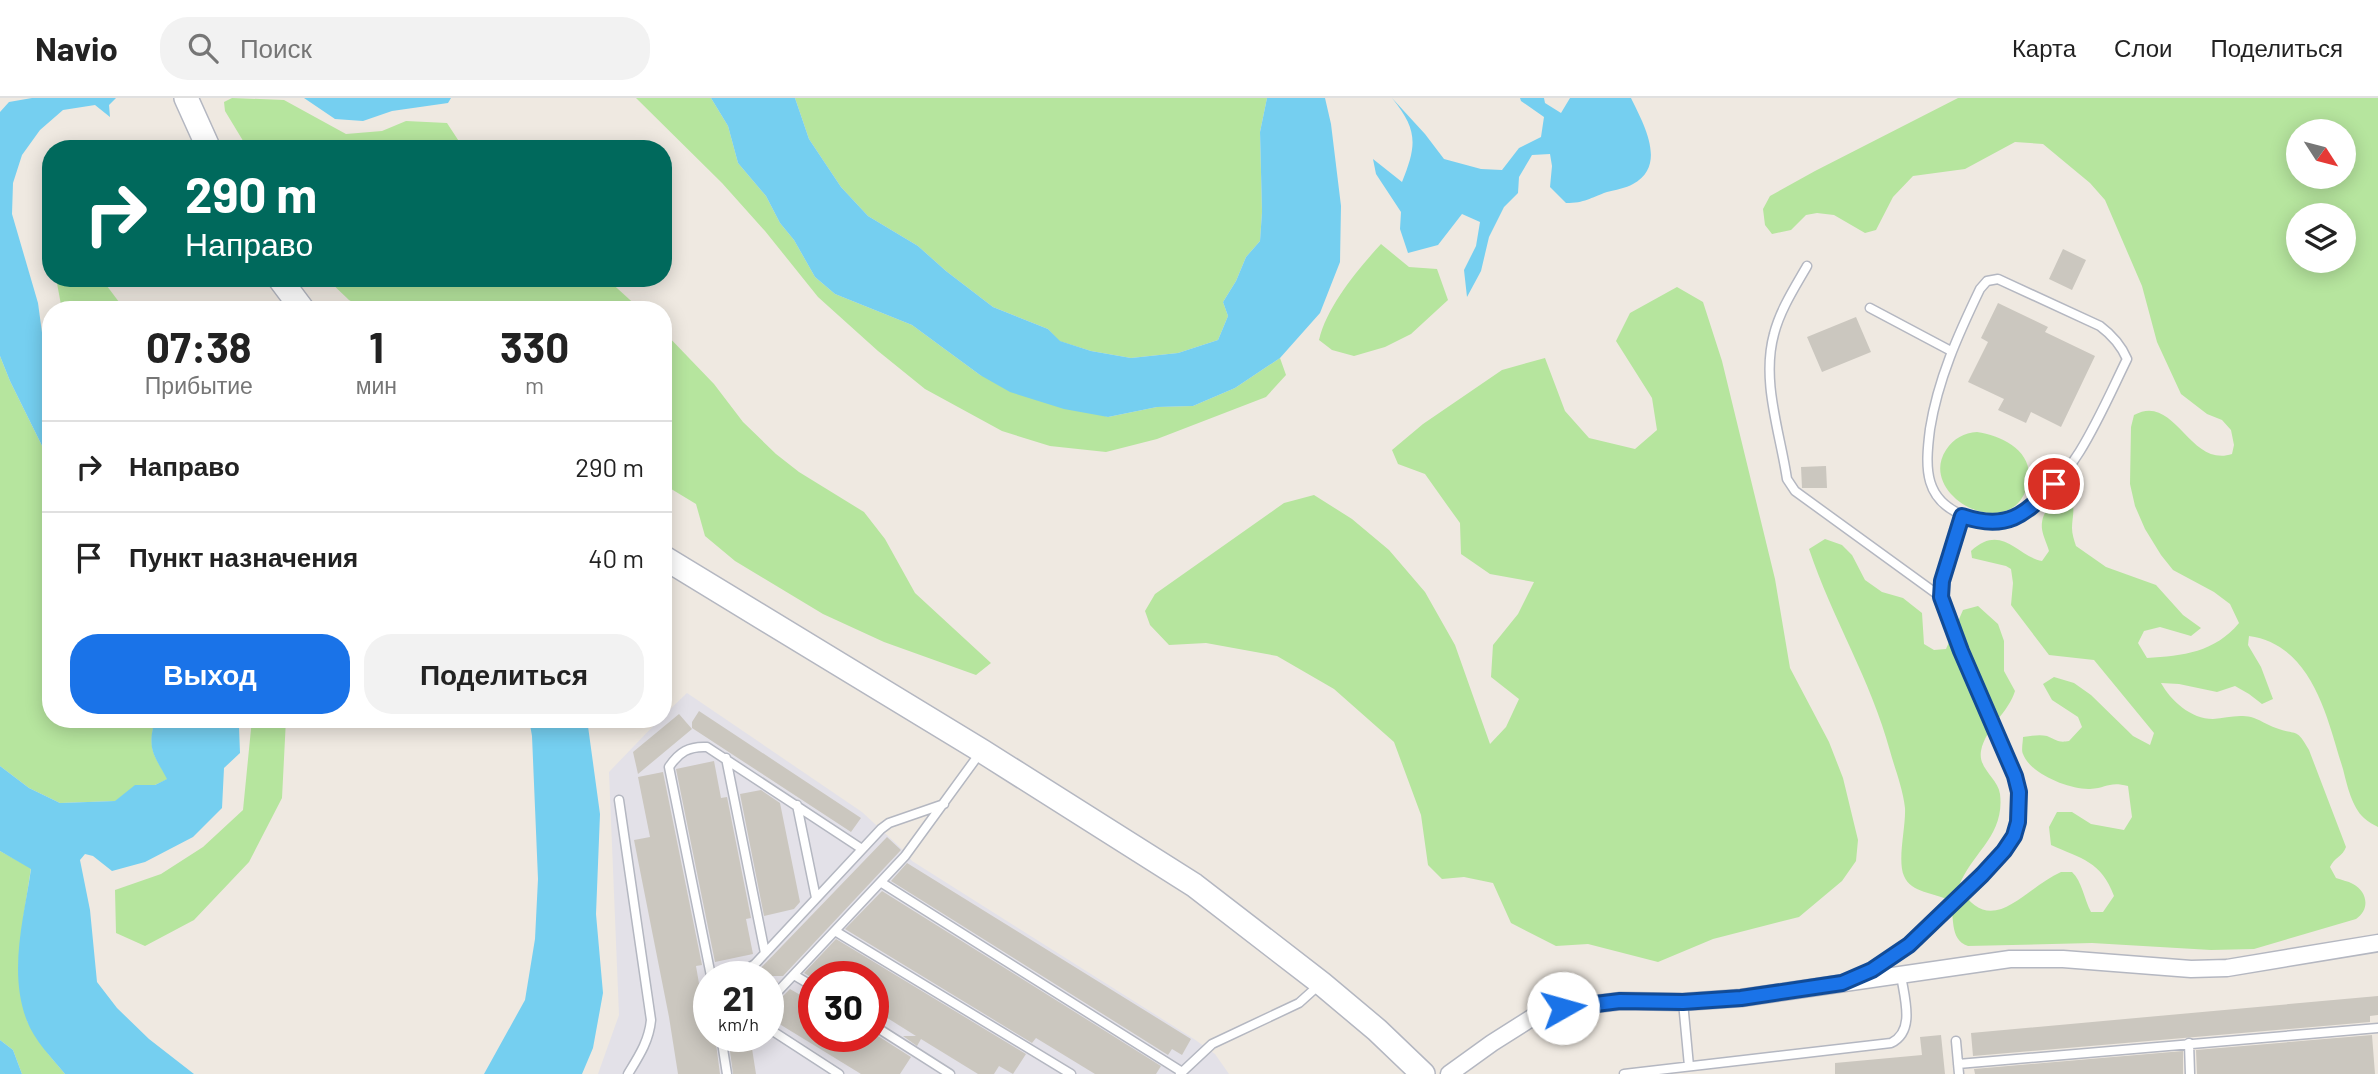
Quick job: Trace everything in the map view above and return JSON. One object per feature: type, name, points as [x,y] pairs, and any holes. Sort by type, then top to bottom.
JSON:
[{"type":"street","points":[[186,98],[205,140]]},
{"type":"street","points":[[672,566],[982,751],[1194,885],[1321,983],[1377,1030],[1423,1074]]},
{"type":"street","points":[[1449,1074],[1533,1017],[1563,1008],[1620,1001],[1683,1002],[1741,998],[1989,961],[2037,958],[2145,967],[2227,968],[2378,943]]},
{"type":"lane","points":[[1807,265],[1773,334],[1769,370],[1787,479],[1796,491],[1941,597]]},
{"type":"lane","points":[[1998,279],[2100,326],[2112,335],[2124,350],[2127,359],[2075,458],[2034,505],[2016,518],[2003,521],[1976,520],[1962,516],[1941,500],[1932,489],[1926,460],[1934,405],[1951,351],[1980,289],[1987,281],[1998,279]]},
{"type":"lane","points":[[1870,308],[1951,351]]},
{"type":"lane","points":[[1842,983],[1872,970],[1909,945],[2004,851],[2014,836],[2018,822],[2019,792],[2015,776],[1961,651],[1941,597],[1942,581],[1962,516]]},
{"type":"lane","points":[[708,961],[669,767],[673,760],[692,746],[707,747],[726,758],[862,849]]},
{"type":"lane","points":[[784,985],[905,856],[982,751]]},
{"type":"lane","points":[[726,758],[765,953]]},
{"type":"lane","points":[[619,800],[651,1020],[649,1035],[642,1052],[628,1074]]},
{"type":"lane","points":[[758,961],[889,823],[944,804]]},
{"type":"lane","points":[[797,805],[816,898]]},
{"type":"lane","points":[[882,883],[1181,1073],[1212,1044],[1299,1003],[1321,983]]},
{"type":"lane","points":[[835,931],[1071,1074]]},
{"type":"lane","points":[[794,975],[798,977]]},
{"type":"lane","points":[[1623,1074],[1891,1043],[1899,1039],[1907,1024],[1901,975]]},
{"type":"lane","points":[[1683,1002],[1689,1066]]},
{"type":"lane","points":[[1958,1064],[2378,1028]]},
{"type":"lane","points":[[889,1035],[950,1074]]},
{"type":"lane","points":[[784,1038],[839,1074]]},
{"type":"lane","points":[[1956,1041],[1959,1074]]},
{"type":"lane","points":[[2189,1043],[2190,1074]]},
{"type":"lane","points":[[724,1052],[727,1074]]},
{"type":"shaded area","points":[[687,693],[862,812],[912,861],[1194,1039],[1215,1054],[1229,1074],[598,1074],[619,1015],[609,772],[651,728],[672,728],[672,707]]},
{"type":"green space","points":[[232,98],[284,100],[346,134],[382,131],[406,121],[447,123],[458,140],[243,140],[225,111],[224,102]]},
{"type":"green space","points":[[636,98],[711,98],[728,126],[738,163],[766,196],[815,277],[835,294],[912,325],[980,375],[1108,417],[1157,407],[1193,406],[1235,388],[1280,358],[1286,375],[1266,397],[1157,439],[1106,452],[1050,446],[1002,431],[925,389],[818,297],[722,183]]},
{"type":"green space","points":[[795,98],[1267,98],[1260,132],[1260,241],[1246,257],[1223,302],[1228,316],[1218,340],[1178,353],[1131,358],[1091,351],[1059,341],[1048,329],[993,307],[918,246],[868,216],[841,187],[809,139]]},
{"type":"green space","points":[[1958,98],[2378,98],[2378,827],[2356,808],[2323,707],[2303,669],[2288,653],[2271,642],[2249,636],[2248,645],[2261,667],[2273,699],[2262,704],[2235,686],[2217,692],[2161,683],[2176,702],[2197,716],[2213,719],[2251,717],[2295,733],[2301,738],[2309,750],[2346,847],[2330,867],[2336,878],[2353,884],[2362,892],[2365,906],[2361,915],[2356,919],[2254,949],[2211,950],[2092,943],[1968,946],[1962,943],[1955,933],[1949,900],[1918,889],[1907,882],[1901,861],[1905,808],[1899,779],[1873,699],[1809,549],[1825,539],[1842,545],[1852,555],[1865,580],[1882,592],[1903,598],[1922,613],[1924,644],[1934,650],[1946,649],[1963,610],[1978,606],[1998,624],[2004,641],[2004,671],[2015,691],[1988,734],[1981,757],[1998,788],[2000,809],[1993,833],[1959,886],[1971,902],[1983,910],[1996,910],[2008,906],[2061,872],[2072,872],[2091,912],[2103,912],[2114,896],[2109,884],[2097,868],[2051,845],[2049,827],[2057,812],[2072,812],[2091,824],[2124,830],[2132,817],[2128,786],[2116,784],[2082,789],[2062,784],[2042,774],[2027,761],[2022,752],[2023,737],[2044,735],[2060,741],[2069,741],[2082,727],[2078,717],[2052,700],[2043,684],[2054,677],[2074,683],[2091,695],[2133,736],[2150,745],[2154,733],[2094,660],[2049,655],[2011,605],[2011,569],[1972,558],[1971,551],[1982,543],[2000,541],[2042,561],[2049,551],[2042,529],[2043,517],[2053,503],[2068,495],[2073,507],[2072,530],[2076,546],[2106,567],[2156,585],[2183,615],[2201,628],[2191,636],[2160,627],[2144,631],[2138,643],[2147,658],[2197,651],[2220,640],[2239,623],[2230,604],[2214,592],[2173,570],[2145,529],[2135,506],[2130,484],[2131,427],[2134,415],[2148,411],[2161,413],[2204,451],[2217,455],[2232,454],[2234,445],[2231,430],[2222,420],[2207,414],[2181,394],[2157,342],[2142,286],[2105,200],[2090,183],[2043,144],[2015,142],[1965,169],[1913,176],[1893,197],[1876,230],[1865,233],[1834,215],[1817,213],[1806,215],[1791,230],[1772,234],[1765,225],[1763,209],[1770,196]]},
{"type":"green space","points":[[1381,244],[1409,267],[1437,269],[1448,300],[1411,334],[1385,347],[1354,356],[1332,350],[1319,340],[1329,314],[1353,276]]},
{"type":"green space","points":[[58,287],[108,287],[118,301],[60,301]]},
{"type":"green space","points":[[335,287],[616,287],[631,301],[351,301]]},
{"type":"green space","points":[[1677,287],[1703,302],[1722,361],[1775,579],[1790,668],[1829,742],[1843,778],[1858,840],[1856,861],[1842,881],[1799,917],[1713,939],[1658,962],[1588,944],[1556,946],[1511,923],[1493,883],[1464,877],[1442,879],[1428,865],[1421,815],[1394,742],[1334,689],[1277,656],[1206,643],[1169,645],[1150,625],[1145,611],[1155,594],[1284,503],[1314,495],[1352,519],[1389,550],[1425,592],[1455,645],[1490,744],[1506,727],[1519,699],[1491,677],[1493,645],[1518,614],[1534,582],[1490,574],[1461,554],[1460,523],[1425,474],[1398,464],[1392,450],[1423,424],[1502,370],[1545,358],[1565,411],[1589,438],[1635,449],[1657,430],[1652,398],[1616,341],[1630,313]]},
{"type":"green space","points":[[672,340],[714,384],[743,422],[776,454],[799,472],[864,512],[885,539],[915,593],[991,663],[976,675],[884,642],[823,614],[735,561],[705,536],[696,504],[672,489]]},
{"type":"green space","points":[[0,356],[42,446],[42,728],[154,728],[153,750],[168,779],[155,785],[135,786],[116,801],[60,803],[29,788],[0,766]]},
{"type":"green space","points":[[1977,432],[1997,437],[2015,447],[2027,463],[2028,483],[2023,496],[2015,506],[2002,512],[1987,513],[1973,509],[1948,491],[1942,478],[1940,464],[1952,442]]},
{"type":"green space","points":[[251,728],[286,728],[282,798],[249,862],[194,920],[145,946],[116,933],[115,890],[161,874],[203,847],[243,810]]},
{"type":"green space","points":[[0,851],[31,868],[23,920],[27,1021],[65,1074],[22,1074],[13,1050],[0,1040]]},
{"type":"water","points":[[32,98],[116,98],[109,105],[110,117],[95,105],[63,110],[40,130],[22,155],[13,183],[12,214],[38,303],[42,333],[42,446],[0,356],[0,112],[9,102]]},
{"type":"water","points":[[304,98],[451,98],[448,103],[392,111],[363,121],[335,119]]},
{"type":"water","points":[[711,98],[795,98],[809,139],[841,187],[868,216],[918,246],[993,307],[1048,329],[1060,341],[1091,351],[1131,358],[1178,353],[1218,340],[1228,316],[1223,302],[1246,257],[1260,241],[1260,132],[1267,98],[1325,98],[1331,124],[1341,206],[1340,262],[1320,313],[1280,358],[1235,388],[1193,406],[1157,407],[1108,417],[1064,409],[1010,392],[980,375],[912,325],[835,294],[815,277],[766,196],[738,163],[728,126]]},
{"type":"water","points":[[1392,98],[1444,159],[1481,169],[1502,170],[1519,148],[1541,137],[1544,117],[1520,98],[1544,98],[1545,103],[1561,113],[1570,98],[1631,98],[1650,143],[1649,166],[1643,176],[1630,185],[1583,201],[1566,203],[1550,187],[1550,154],[1532,155],[1519,177],[1518,193],[1504,207],[1489,237],[1481,271],[1467,297],[1464,270],[1476,246],[1480,222],[1462,214],[1438,245],[1408,253],[1400,229],[1401,212],[1376,174],[1373,159],[1402,182],[1410,158],[1411,129]]},
{"type":"water","points":[[154,728],[239,728],[240,753],[224,768],[222,808],[193,837],[145,862],[112,871],[93,856],[85,854],[80,860],[90,910],[97,982],[117,1008],[149,1039],[194,1074],[65,1074],[34,1035],[21,1002],[19,945],[31,869],[0,851],[0,766],[29,788],[60,803],[115,801],[135,785],[155,785],[167,779],[153,751]]},
{"type":"water","points":[[531,728],[588,728],[600,814],[596,914],[603,993],[593,1048],[582,1074],[484,1074],[525,1000],[535,939],[538,879]]},
{"type":"water","points":[[0,1040],[13,1050],[22,1074],[0,1074]]},
{"type":"building","points":[[2063,249],[2086,260],[2072,290],[2049,279]]},
{"type":"building","points":[[1998,303],[2048,327],[2045,332],[2095,356],[2061,427],[2031,412],[2026,423],[1998,410],[2004,399],[1968,382],[1988,342],[1981,338]]},
{"type":"building","points":[[1856,317],[1871,352],[1822,372],[1807,337]]},
{"type":"building","points":[[1826,466],[1827,488],[1802,488],[1801,467]]},
{"type":"building","points":[[699,711],[861,818],[851,832],[692,728],[692,722]]},
{"type":"building","points":[[679,714],[692,729],[638,774],[633,752],[662,728],[672,728],[672,720]]},
{"type":"building","points":[[714,761],[721,798],[727,797],[751,918],[746,919],[753,954],[715,961],[676,769]]},
{"type":"building","points":[[663,772],[701,961],[693,961],[693,1052],[717,1052],[720,1074],[678,1074],[634,840],[650,837],[638,777]]},
{"type":"building","points":[[761,790],[780,803],[800,902],[794,909],[764,916],[740,794]]},
{"type":"building","points":[[887,837],[901,850],[784,975],[784,961],[767,961]]},
{"type":"building","points":[[907,863],[1191,1039],[1182,1055],[1172,1049],[1168,1055],[891,881]]},
{"type":"building","points":[[882,891],[1161,1066],[1156,1074],[1095,1074],[1036,1038],[1032,1043],[845,929]]},
{"type":"building","points":[[836,939],[872,961],[815,961]]},
{"type":"building","points":[[889,971],[1026,1054],[1013,1074],[999,1066],[994,1074],[978,1074],[921,1039],[917,1046],[903,1036],[916,1036],[889,1019]]},
{"type":"building","points":[[790,989],[798,994],[798,1035],[784,1027],[784,995]]},
{"type":"building","points":[[2378,996],[2378,1015],[2370,1016],[2370,1022],[1973,1056],[1971,1033]]},
{"type":"building","points":[[1941,1035],[1945,1074],[1835,1074],[1835,1063],[1922,1055],[1920,1037]]},
{"type":"building","points":[[2372,1035],[2375,1074],[2197,1074],[2196,1050]]},
{"type":"building","points":[[889,1043],[911,1057],[900,1074],[861,1074],[825,1052],[889,1052]]},
{"type":"building","points":[[2183,1051],[2183,1074],[1975,1074],[1974,1069]]},
{"type":"building","points":[[730,1052],[753,1052],[756,1074],[733,1074]]},
{"type":"route","points":[[1563,1008],[1620,1001],[1683,1002],[1741,998],[1842,983],[1894,957],[1982,875],[2014,836],[2020,808],[2019,792],[2008,755],[1950,624],[1941,597],[1942,581],[1962,516],[1990,522],[2016,518],[2034,505],[2054,484]]}]
